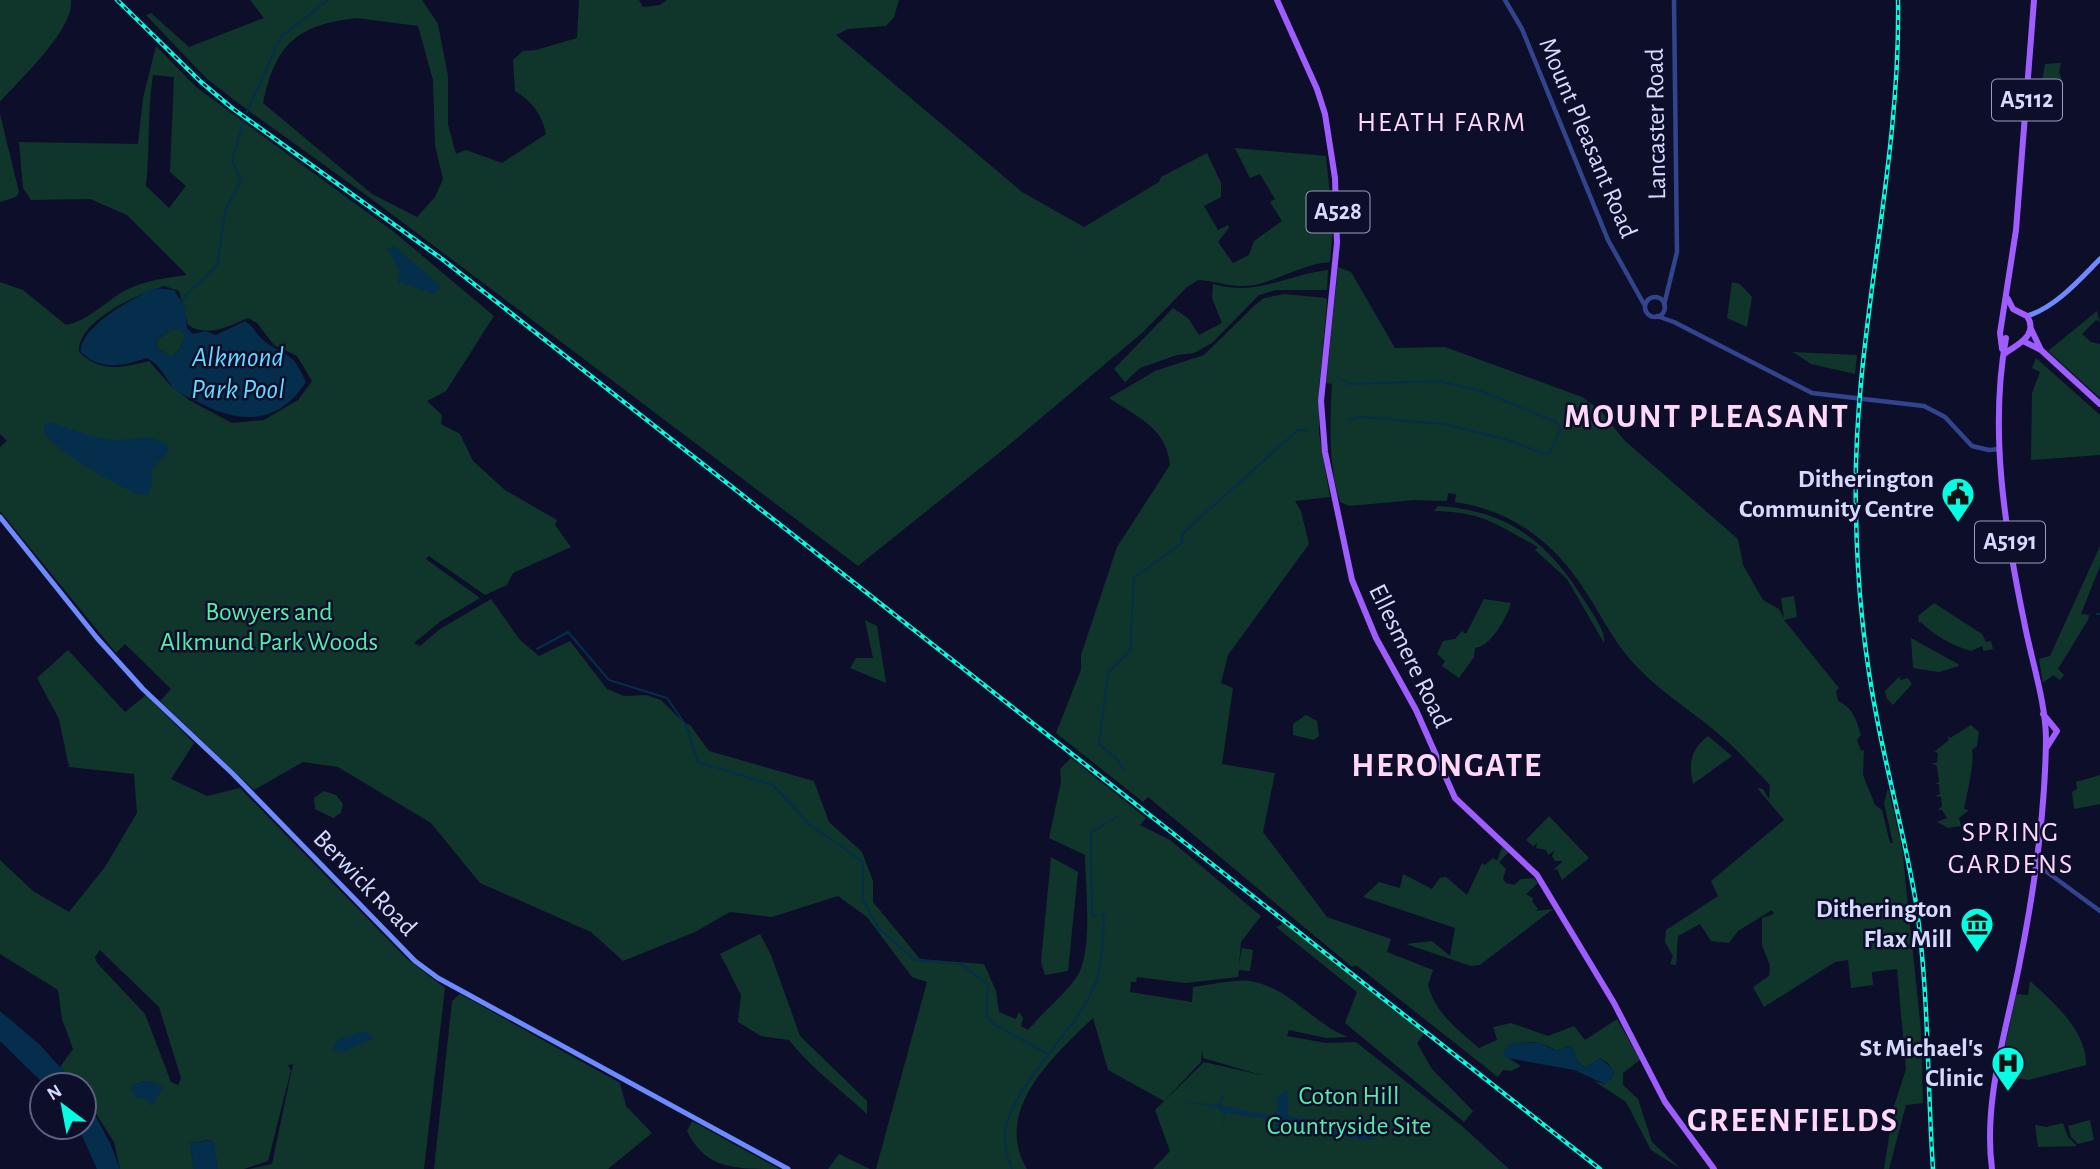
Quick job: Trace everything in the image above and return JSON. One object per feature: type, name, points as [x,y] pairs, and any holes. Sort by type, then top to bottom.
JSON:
[{"type":"main road","name":"Ellesmere Road","points":[[1277,0],[1317,89],[1335,178],[1337,243],[1322,412],[1325,452],[1352,579],[1376,638],[1416,710],[1455,798],[1537,875],[1614,1003],[1665,1102],[1714,1169]]},
{"type":"main road","name":"A5112","points":[[2002,324],[2029,84],[2034,0]]},
{"type":"main road","points":[[2003,354],[2022,341],[2044,309],[2100,259]]},
{"type":"main road","points":[[2007,297],[2013,309],[2024,315],[2041,350]]},
{"type":"main road","points":[[2044,309],[2002,324],[2006,338],[2022,341],[2041,350],[2100,404]]},
{"type":"main road","name":"A5191","points":[[2002,324],[2003,354]]},
{"type":"main road","name":"A5191","points":[[1992,1169],[1989,1147],[1993,1098],[2029,916],[2047,733],[2014,570],[2000,449],[1999,395],[2006,338]]},
{"type":"main road","name":"Berwick Road","points":[[0,517],[97,638],[143,689],[233,774],[415,961],[438,978],[788,1169]]},
{"type":"main road","name":"A5191","points":[[2041,711],[2056,728],[2047,733]]},
{"type":"main road","points":[[2047,733],[2051,724]]},
{"type":"street","name":"Mount Pleasant Road","points":[[1505,0],[1524,33],[1608,240],[1638,290],[1647,313],[1674,322],[1812,393],[1924,406],[1945,417],[1972,446],[2000,449]]},
{"type":"street","name":"Lancaster Road","points":[[1664,306],[1667,287],[1676,267],[1677,252],[1674,0]]},
{"type":"street","points":[[1645,306],[1667,287]]},
{"type":"street","points":[[1638,290],[1654,297],[1664,306],[1674,322]]},
{"type":"street","points":[[1657,316],[1664,306]]},
{"type":"street","points":[[2036,864],[2100,911]]},
{"type":"green space","points":[[0,0],[71,0],[70,12],[55,39],[0,102]]},
{"type":"green space","points":[[250,0],[422,0],[438,24],[448,76],[448,125],[456,154],[466,150],[502,163],[546,134],[535,109],[515,91],[513,60],[523,51],[577,38],[579,0],[639,0],[643,7],[660,5],[667,0],[899,0],[894,17],[886,26],[848,29],[836,35],[1022,192],[1084,227],[1159,182],[1161,177],[1207,153],[1221,183],[1221,197],[1204,206],[1218,230],[1228,225],[1229,228],[1218,242],[1233,263],[1249,255],[1254,241],[1282,221],[1270,202],[1275,199],[1260,174],[1250,178],[1235,148],[1326,156],[1333,226],[1330,262],[1247,286],[1198,280],[1186,288],[1142,333],[1004,449],[858,566],[377,203],[238,103],[206,78],[146,15],[151,13],[189,47],[264,18]],"holes":[[[357,18],[418,26],[433,80],[435,145],[443,179],[435,197],[417,217],[372,194],[263,103],[275,65],[292,41],[304,32],[336,21]]]},
{"type":"green space","points":[[156,46],[196,87],[394,232],[494,316],[446,391],[427,401],[442,415],[441,424],[460,434],[473,461],[505,490],[557,520],[555,525],[571,547],[513,573],[507,585],[485,595],[429,556],[426,559],[480,598],[441,621],[414,643],[420,646],[440,629],[491,599],[520,640],[539,656],[570,641],[607,689],[624,696],[646,695],[661,700],[683,722],[690,725],[709,751],[814,781],[829,822],[862,852],[873,881],[873,902],[920,959],[984,964],[996,991],[999,1012],[1016,1019],[1019,1012],[1023,1018],[1021,1026],[1028,1030],[1076,978],[1085,953],[1085,855],[1049,838],[1061,782],[1060,769],[1071,758],[1146,818],[1140,825],[1170,840],[1261,916],[1241,942],[1239,965],[1242,948],[1253,950],[1250,971],[1239,970],[1238,977],[1185,983],[1137,977],[1136,982],[1131,982],[1130,992],[1192,1002],[1193,987],[1252,981],[1271,987],[1325,1025],[1348,1037],[1326,1038],[1289,1030],[1287,1036],[1326,1043],[1356,1042],[1462,1126],[1509,1169],[1153,1169],[1170,1151],[1155,1110],[1204,1062],[1261,1075],[1203,1058],[1202,1049],[1201,1062],[1164,1101],[1108,1070],[1093,1018],[1045,1067],[1022,1106],[1017,1126],[1018,1147],[1027,1169],[876,1169],[927,982],[912,977],[867,917],[838,896],[772,917],[730,912],[695,932],[623,961],[591,932],[480,883],[431,823],[338,767],[303,762],[254,790],[160,701],[171,689],[125,644],[116,653],[0,511],[0,447],[7,441],[0,434],[0,282],[23,290],[66,325],[83,319],[135,286],[187,275],[127,215],[90,199],[31,200],[23,188],[19,142],[138,144],[143,98]],"holes":[[[153,75],[174,77],[170,172],[186,186],[169,208],[146,186]],[[164,286],[179,291],[188,325],[211,331],[248,318],[257,323],[274,345],[297,356],[312,381],[298,400],[264,420],[232,423],[189,400],[170,385],[149,361],[103,366],[79,352],[81,340],[99,319],[125,302]]]},
{"type":"green space","points":[[2061,63],[2059,72],[2064,85],[2057,84],[2057,79],[2056,84],[2044,84],[2048,83],[2042,81],[2045,64]]},
{"type":"green space","points":[[0,114],[19,192],[16,197],[0,202]]},
{"type":"green space","points":[[1338,267],[1351,272],[1395,348],[1445,347],[1582,397],[1601,411],[1624,440],[1738,539],[1743,565],[1763,600],[1779,609],[1784,618],[1781,598],[1794,596],[1797,617],[1784,620],[1839,688],[1836,691],[1838,701],[1853,715],[1861,735],[1857,740],[1861,751],[1864,750],[1863,775],[1875,805],[1882,810],[1890,843],[1893,843],[1884,803],[1888,788],[1902,848],[1921,1030],[1923,1103],[1906,1105],[1889,1169],[1884,1169],[1894,1106],[1906,1069],[1897,969],[1872,972],[1873,985],[1851,988],[1848,960],[1835,962],[1764,1007],[1753,987],[1769,976],[1770,966],[1762,945],[1762,918],[1774,914],[1772,910],[1738,931],[1729,943],[1711,941],[1700,924],[1678,936],[1676,965],[1670,964],[1673,956],[1665,942],[1666,930],[1718,896],[1711,881],[1784,820],[1757,788],[1763,789],[1769,799],[1770,785],[1729,743],[1638,668],[1617,643],[1564,562],[1533,534],[1497,513],[1455,502],[1456,494],[1448,493],[1447,501],[1415,500],[1349,506],[1340,502],[1332,458],[1332,384],[1326,383]]},
{"type":"green space","points":[[1328,270],[1327,290],[1276,290],[1259,295],[1212,343],[1194,353],[1177,355],[1140,368],[1125,382],[1114,369],[1173,308],[1188,318],[1199,335],[1222,323],[1212,298],[1213,284],[1257,287]]},
{"type":"green space","points":[[1732,282],[1740,284],[1752,297],[1747,327],[1727,318]]},
{"type":"green space","points":[[1284,294],[1326,298],[1319,388],[1319,433],[1330,497],[1295,501],[1301,511],[1309,544],[1228,655],[1221,683],[1233,688],[1222,764],[1275,773],[1263,832],[1327,917],[1391,939],[1387,952],[1433,970],[1428,985],[1436,1004],[1448,1020],[1479,1048],[1497,1040],[1493,1027],[1511,1023],[1548,1036],[1574,1026],[1585,1040],[1617,1019],[1640,1060],[1623,1073],[1623,1085],[1638,1099],[1652,1142],[1681,1169],[1651,1150],[1626,1102],[1594,1081],[1605,1084],[1614,1074],[1608,1063],[1600,1058],[1586,1068],[1578,1062],[1573,1049],[1568,1046],[1556,1051],[1539,1043],[1519,1043],[1507,1046],[1508,1058],[1521,1066],[1511,1071],[1503,1070],[1498,1077],[1356,965],[1352,967],[1148,797],[1143,802],[1056,733],[1081,670],[1081,655],[1117,547],[1170,465],[1163,441],[1157,432],[1109,398],[1155,371],[1204,355],[1264,298]]},
{"type":"green space","points":[[2097,311],[2100,322],[2096,320],[2082,334],[2091,342],[2100,344],[2100,398],[2048,351]]},
{"type":"green space","points":[[172,329],[181,330],[185,336],[180,349],[171,357],[156,347],[157,340]]},
{"type":"green space","points":[[1793,352],[1857,355],[1855,374],[1811,364]]},
{"type":"green space","points":[[2036,358],[2100,415],[2100,455],[2031,460],[2032,393],[2040,372],[2032,368]]},
{"type":"green space","points":[[1438,506],[1464,509],[1508,523],[1543,548],[1574,584],[1601,629],[1604,643],[1567,579],[1535,550],[1538,547],[1478,517],[1434,511]]},
{"type":"green space","points":[[2100,546],[2100,566],[2081,614],[2089,615],[2088,620],[2058,669],[2064,675],[2060,680],[2053,675],[2043,683],[2039,659],[2050,656]]},
{"type":"green space","points":[[1484,599],[1511,603],[1497,631],[1487,642],[1475,648],[1474,657],[1459,678],[1442,666],[1445,661],[1437,654],[1443,641],[1455,639],[1462,631],[1466,634]]},
{"type":"green space","points":[[1934,603],[1982,634],[1986,642],[1991,641],[1993,649],[1984,651],[1982,646],[1971,651],[1964,649],[1944,640],[1919,623],[1918,616]]},
{"type":"green space","points":[[865,620],[877,626],[886,683],[850,668],[856,658],[873,658]]},
{"type":"green space","points":[[1911,638],[1959,666],[1939,672],[1913,668]]},
{"type":"green space","points":[[68,650],[125,712],[146,695],[194,743],[171,779],[207,796],[240,788],[406,958],[445,988],[424,1169],[249,1169],[272,1164],[293,1064],[288,1065],[291,1070],[268,1161],[244,1169],[218,1169],[213,1141],[210,1140],[190,1143],[194,1169],[120,1169],[114,1142],[98,1117],[98,1071],[64,1071],[60,1067],[73,1049],[62,1019],[58,990],[0,954],[0,860],[33,891],[69,912],[105,867],[137,813],[134,774],[69,767],[59,719],[37,678]],"holes":[[[100,950],[159,1007],[181,1078],[178,1085],[171,1082],[145,1014],[97,963],[95,957]],[[145,1081],[159,1084],[154,1103],[145,1099],[133,1085]]]},
{"type":"green space","points":[[1900,676],[1900,680],[1908,678],[1912,684],[1893,705],[1887,699],[1885,691]]},
{"type":"green space","points":[[1306,715],[1317,721],[1319,736],[1314,740],[1293,735],[1293,724]]},
{"type":"green space","points":[[1971,725],[1979,732],[1977,746],[1972,750],[1964,809],[1969,810],[1959,818],[1961,826],[1948,828],[1937,822],[1947,818],[1942,810],[1938,810],[1942,806],[1941,797],[1935,796],[1940,794],[1939,784],[1935,784],[1939,782],[1937,766],[1931,763],[1937,763],[1938,753],[1934,752],[1949,740],[1947,736],[1950,738]]},
{"type":"green space","points":[[1708,736],[1732,756],[1693,784],[1692,757]]},
{"type":"green space","points":[[2100,775],[2100,804],[2074,809],[2072,792],[2077,789],[2076,782]]},
{"type":"green space","points":[[324,791],[336,795],[343,804],[341,813],[333,818],[315,809],[314,798]]},
{"type":"green space","points":[[1549,816],[1589,858],[1562,880],[1557,869],[1553,870],[1563,861],[1555,861],[1552,856],[1555,850],[1548,855],[1546,850],[1536,848],[1537,843],[1533,846],[1526,840]]},
{"type":"green space","points":[[1502,847],[1509,852],[1499,862],[1506,869],[1503,879],[1506,883],[1514,885],[1521,879],[1534,878],[1538,883],[1526,894],[1534,899],[1532,901],[1538,909],[1536,911],[1553,909],[1480,965],[1471,966],[1406,944],[1432,941],[1450,956],[1455,928],[1363,897],[1379,882],[1400,888],[1403,874],[1432,889],[1440,878],[1446,877],[1467,895],[1482,863],[1485,865],[1493,858],[1497,861]]},
{"type":"green space","points":[[1051,857],[1078,872],[1068,971],[1045,975],[1041,962]]},
{"type":"green space","points":[[1284,923],[1424,1034],[1417,1043],[1432,1069],[1473,1111],[1464,1122],[1345,1023],[1357,992],[1276,927]]},
{"type":"green space","points":[[760,934],[771,955],[800,1036],[867,1101],[867,1114],[816,1069],[789,1040],[761,1036],[738,1022],[741,995],[720,954]]},
{"type":"green space","points":[[2030,981],[2075,1029],[2085,1052],[2086,1065],[2028,1080],[1999,1075],[2016,994],[2028,995]]},
{"type":"green space","points":[[460,994],[620,1083],[626,1106],[652,1133],[608,1169],[434,1169],[452,1001]]},
{"type":"green space","points":[[2090,1120],[2094,1140],[2078,1144],[2071,1137],[2068,1126]]},
{"type":"green space","points":[[692,1121],[779,1169],[735,1167],[712,1160],[695,1144],[687,1131]]},
{"type":"green space","points":[[2063,1123],[2068,1137],[2077,1146],[2038,1147],[2035,1125],[2047,1127]]},
{"type":"green space","points":[[839,1154],[870,1169],[828,1169]]},
{"type":"water","points":[[394,246],[441,286],[434,294],[398,282],[400,272],[387,249]]},
{"type":"water","name":"Alkmond Park Pool","points":[[154,288],[174,290],[185,307],[187,328],[193,334],[205,331],[216,335],[245,321],[264,341],[292,359],[306,382],[285,405],[273,412],[247,417],[219,411],[178,392],[147,358],[112,365],[96,362],[81,352],[83,342],[98,323]],"holes":[[[172,329],[181,330],[185,336],[180,349],[171,357],[156,347],[157,340]]]},
{"type":"water","points":[[50,422],[102,438],[155,439],[167,445],[168,452],[152,469],[152,483],[148,494],[139,495],[89,469],[56,445],[45,435],[44,425]]},
{"type":"water","points":[[0,1011],[40,1045],[63,1071],[31,1071],[0,1041]]},
{"type":"water","points":[[366,1031],[373,1039],[338,1053],[333,1048],[340,1038]]},
{"type":"water","points":[[1520,1042],[1541,1043],[1556,1051],[1568,1046],[1573,1049],[1578,1062],[1586,1068],[1600,1058],[1614,1070],[1612,1079],[1605,1084],[1574,1070],[1502,1057],[1507,1046]]},
{"type":"water","points":[[145,1081],[159,1084],[163,1088],[151,1106],[145,1099],[134,1096],[131,1089],[133,1085]]},
{"type":"water","points":[[1284,1091],[1288,1092],[1288,1116],[1330,1124],[1336,1121],[1337,1126],[1365,1132],[1376,1139],[1362,1140],[1281,1122],[1276,1136],[1275,1120],[1228,1113],[1225,1114],[1222,1133],[1224,1115],[1218,1108],[1179,1101],[1217,1105],[1224,1093],[1221,1106],[1272,1116],[1279,1109],[1276,1100]]},
{"type":"water","points":[[98,1121],[120,1169],[97,1169],[84,1141],[98,1141]]},
{"type":"water","points":[[213,1140],[218,1169],[194,1169],[190,1143]]},
{"type":"waterway","points":[[247,112],[281,37],[328,0]]},
{"type":"waterway","points":[[181,300],[217,265],[226,209],[241,181],[232,160],[245,117]]},
{"type":"waterway","points":[[1338,378],[1350,384],[1438,381],[1481,391],[1556,422],[1561,428],[1550,453],[1545,454],[1505,439],[1445,424],[1360,417],[1347,420]]},
{"type":"waterway","points":[[1124,770],[1117,759],[1099,744],[1108,673],[1130,651],[1134,578],[1182,543],[1183,533],[1298,430],[1307,430]]},
{"type":"waterway","points":[[537,649],[568,632],[609,680],[667,698],[687,727],[698,762],[773,785],[809,824],[863,862],[863,900],[879,929],[915,960],[961,964],[988,985],[986,1016],[995,1025],[1048,1054]]},
{"type":"waterway","points":[[1012,1169],[1005,1142],[1009,1115],[1018,1097],[1086,1002],[1098,977],[1104,915],[1092,916],[1091,833],[1118,816]]},
{"type":"railway","points":[[117,0],[201,82],[232,108],[442,259],[1600,1169]]},
{"type":"railway","points":[[1898,0],[1892,128],[1861,384],[1856,448],[1856,512],[1862,619],[1869,671],[1912,881],[1920,936],[1926,1003],[1933,1169]]},
{"type":"place","name":"Ditherington Community Centre","points":[[1958,524]]},
{"type":"place","name":"Ditherington Flax Mill","points":[[1977,954]]},
{"type":"place","name":"St Michael's Clinic","points":[[2008,1093]]},
{"type":"district","name":"HEATH FARM","points":[[1442,123]]},
{"type":"district","name":"MOUNT PLEASANT","points":[[1707,417]]},
{"type":"district","name":"HERONGATE","points":[[1447,766]]},
{"type":"district","name":"SPRING GARDENS","points":[[2011,849]]},
{"type":"district","name":"GREENFIELDS","points":[[1793,1121]]},
{"type":"park label","name":"Bowyers and Alkmund Park Woods","points":[[269,627]]},
{"type":"park label","name":"Coton Hill Countryside Site","points":[[1349,1111]]}]
